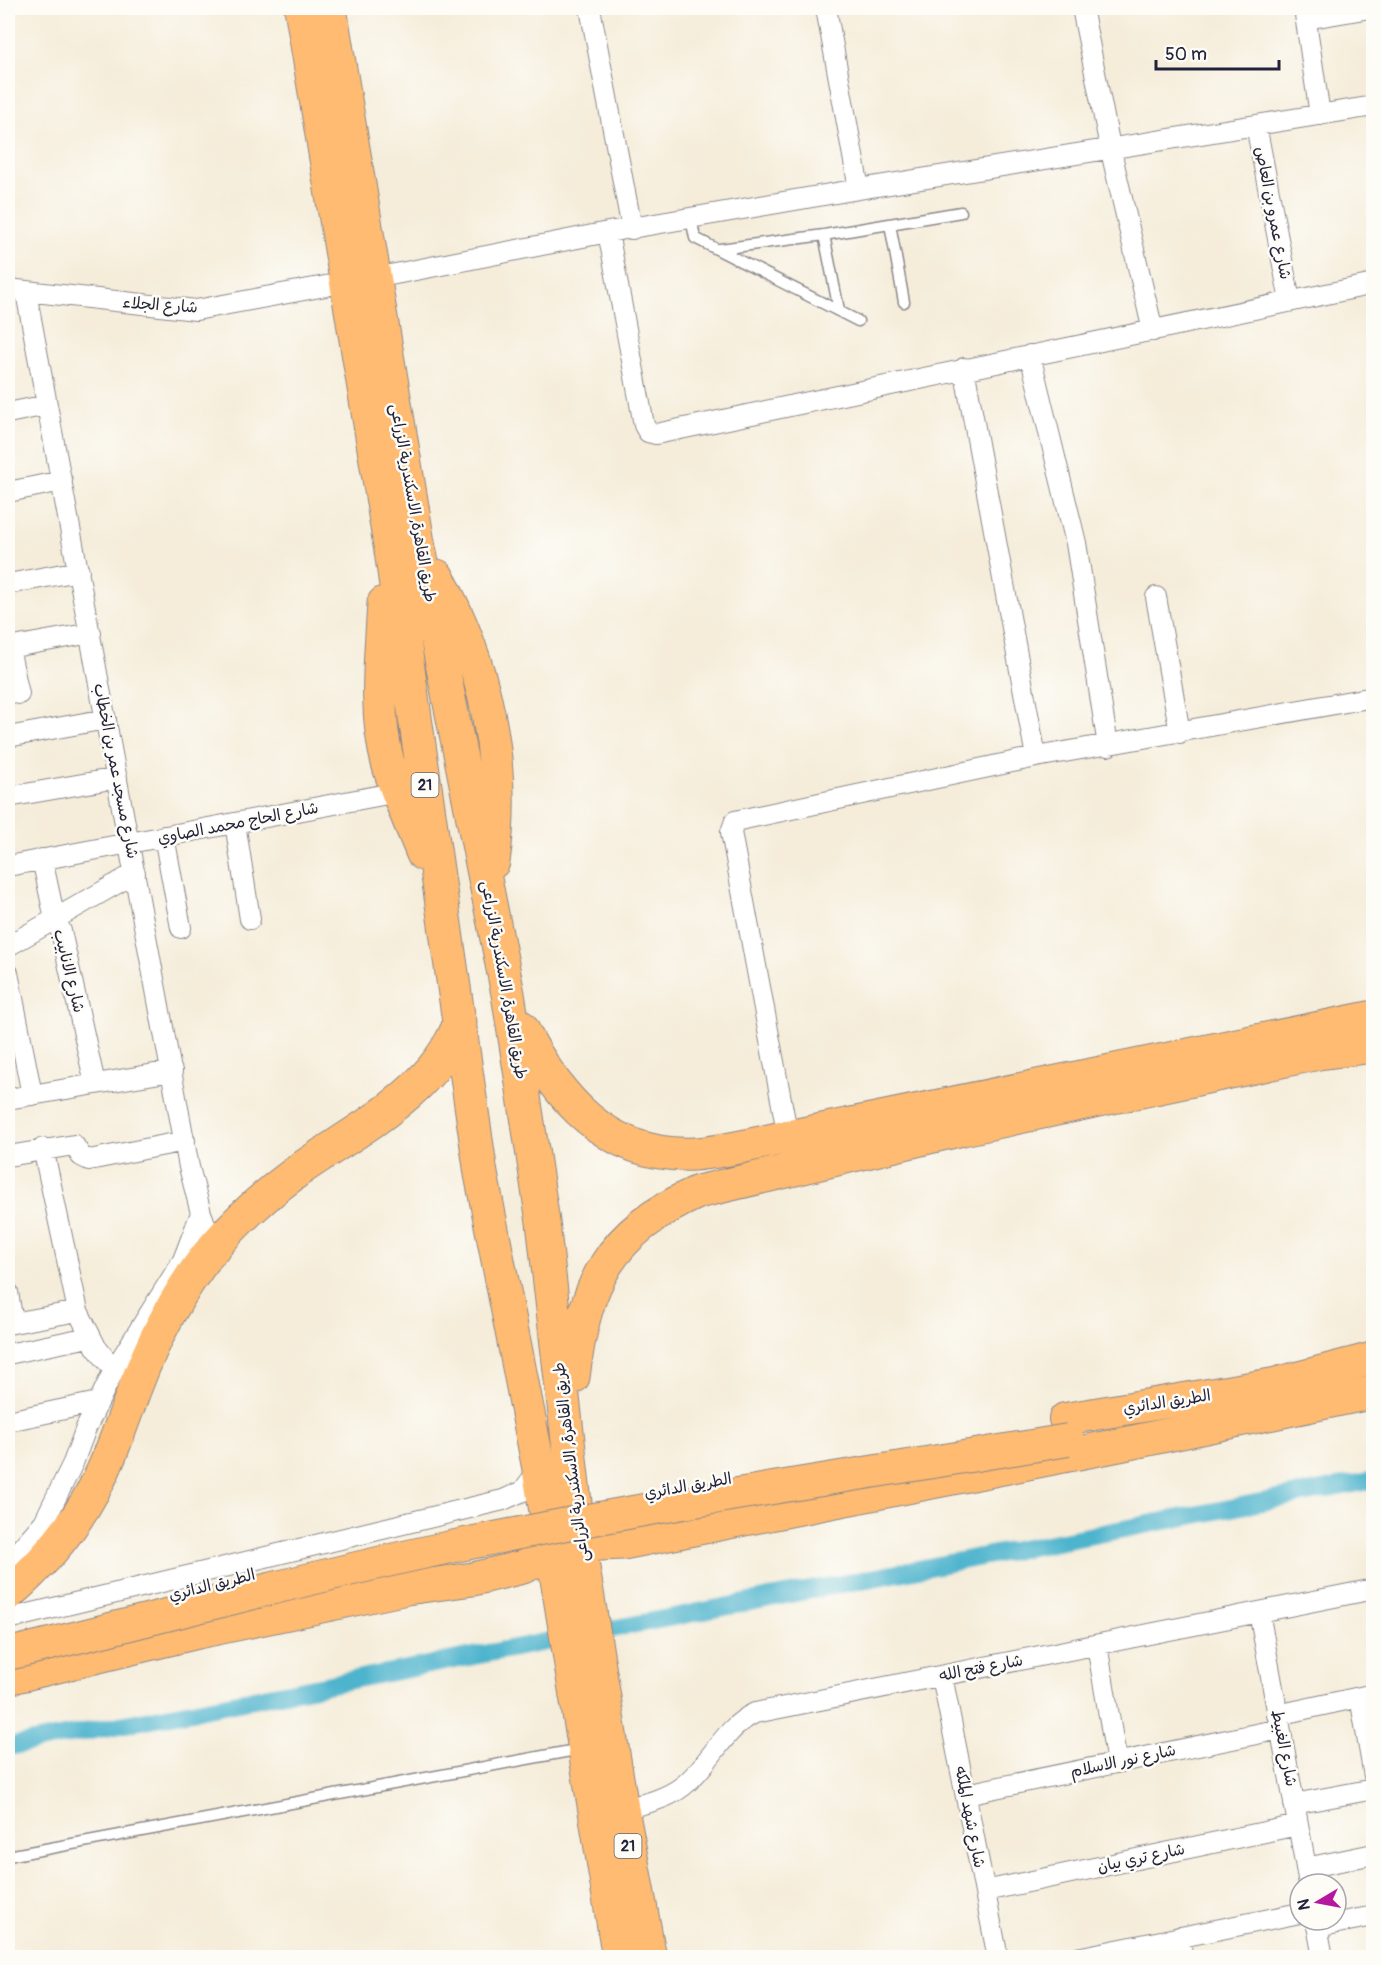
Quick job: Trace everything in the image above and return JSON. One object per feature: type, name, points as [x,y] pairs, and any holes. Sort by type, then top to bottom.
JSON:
[{"type":"highway","name":"طريق القاهرة, الاسكندرية الزراعى","points":[[300,8],[361,280]]},
{"type":"highway","name":"طريق القاهرة, الاسكندرية الزراعى","points":[[330,8],[361,280],[405,547],[443,899],[481,1174],[539,1469],[566,1554]]},
{"type":"highway","name":"طريق القاهرة, الاسكندرية الزراعى","points":[[405,547],[461,625],[477,669],[489,713],[498,805],[489,896],[508,994],[543,1222],[567,1436],[566,1554],[593,1742],[619,1958]]},
{"type":"highway","points":[[405,547],[384,597],[380,703],[388,763],[443,899]]},
{"type":"highway","points":[[508,994],[534,1053],[573,1107],[598,1128],[628,1143],[660,1152],[694,1154],[788,1137],[960,1115],[1319,1053],[1374,1046]]},
{"type":"highway","points":[[567,1436],[580,1330],[590,1293],[608,1260],[633,1231],[663,1208],[698,1192],[960,1115],[1374,1017]]},
{"type":"highway","points":[[8,1594],[44,1560],[72,1525],[95,1487],[162,1326],[214,1247],[280,1185],[375,1120],[423,1078],[453,1042],[460,1022]]},
{"type":"highway","points":[[8,1678],[127,1648],[407,1588],[473,1579],[566,1554],[1119,1445],[1374,1392]]},
{"type":"highway","name":"طريق القاهرة, الاسكندرية الزراعى","points":[[593,1742],[622,1809],[650,1958]]},
{"type":"main road","name":"الطريق الدائري","points":[[8,1654],[177,1611],[438,1550],[1067,1429],[1274,1383],[1374,1358]]},
{"type":"main road","name":"الطريق الدائري","points":[[8,1637],[172,1594],[425,1535],[1374,1377]]},
{"type":"street","points":[[590,8],[632,229]]},
{"type":"street","points":[[826,8],[859,189]]},
{"type":"street","points":[[1082,8],[1110,147],[1153,331]]},
{"type":"street","points":[[1320,115],[1305,13],[1370,8]]},
{"type":"street","name":"شارع الجلاء","points":[[17,290],[196,310],[608,232],[1374,105]]},
{"type":"street","name":"شارع عمرو بن العاص","points":[[1256,125],[1290,301]]},
{"type":"street","points":[[608,232],[644,425],[648,432],[660,433],[1374,284]]},
{"type":"street","name":"شارع مسجد عمر بن الخطاب","points":[[17,290],[47,405],[185,1141],[201,1213],[214,1247]]},
{"type":"street","points":[[1030,355],[1076,543],[1108,746]]},
{"type":"street","points":[[964,368],[1036,757]]},
{"type":"street","points":[[8,413],[47,405]]},
{"type":"street","points":[[8,492],[62,481]]},
{"type":"street","points":[[8,584],[79,571]]},
{"type":"street","points":[[1156,597],[1180,733]]},
{"type":"street","points":[[18,694],[8,648],[91,633]]},
{"type":"street","points":[[788,1137],[731,832],[733,823],[1036,757],[1374,697]]},
{"type":"street","points":[[8,736],[106,719]]},
{"type":"street","points":[[8,797],[117,778]]},
{"type":"street","name":"شارع الحاج محمد الصاوي","points":[[8,866],[398,792]]},
{"type":"street","points":[[235,823],[250,919]]},
{"type":"street","points":[[164,836],[180,928]]},
{"type":"street","name":"شارع الانابيب","points":[[42,859],[55,919],[61,931],[95,1084]]},
{"type":"street","points":[[8,946],[135,873]]},
{"type":"street","points":[[8,973],[32,1095]]},
{"type":"street","points":[[8,1099],[172,1071]]},
{"type":"street","points":[[8,1156],[74,1145],[81,1156],[89,1160],[185,1141]]},
{"type":"street","points":[[43,1149],[78,1311],[89,1337],[114,1370]]},
{"type":"street","points":[[8,1563],[44,1522],[74,1464],[98,1402],[114,1370],[183,1260],[201,1213]]},
{"type":"street","points":[[8,1292],[10,1323],[78,1311]]},
{"type":"street","points":[[8,1354],[89,1337]]},
{"type":"street","points":[[8,1421],[98,1402]]},
{"type":"street","points":[[8,1619],[503,1500],[523,1491],[539,1469]]},
{"type":"street","name":"شارع فتح الله","points":[[622,1809],[666,1797],[686,1784],[740,1721],[755,1713],[1374,1589]]},
{"type":"street","name":"شارع الغبيط","points":[[1258,1612],[1307,1872]]},
{"type":"street","points":[[1097,1645],[1117,1763]]},
{"type":"street","name":"شارع شهد الملكه","points":[[942,1676],[998,1958]]},
{"type":"street","points":[[1367,1695],[1374,1776]]},
{"type":"street","name":"شارع نور الاسلام","points":[[966,1794],[1117,1763],[1279,1722],[1367,1695]]},
{"type":"street","points":[[1294,1804],[1374,1789]]},
{"type":"street","name":"شارع تري بيان","points":[[985,1891],[1298,1825]]},
{"type":"street","points":[[1320,1872],[1374,1854]]},
{"type":"street","points":[[1077,1958],[1288,1915]]},
{"type":"street","points":[[1348,1920],[1374,1916]]},
{"type":"street","points":[[1318,1932],[1323,1958]]},
{"type":"street","points":[[1179,1937],[1183,1958]]},
{"type":"lane","points":[[720,249],[824,235],[961,212]]},
{"type":"lane","points":[[691,218],[695,238],[858,321]]},
{"type":"lane","points":[[890,224],[904,302]]},
{"type":"lane","points":[[824,235],[839,310]]},
{"type":"lane","points":[[8,1856],[593,1742]]},
{"type":"waterway","points":[[8,1747],[1374,1480]]}]
